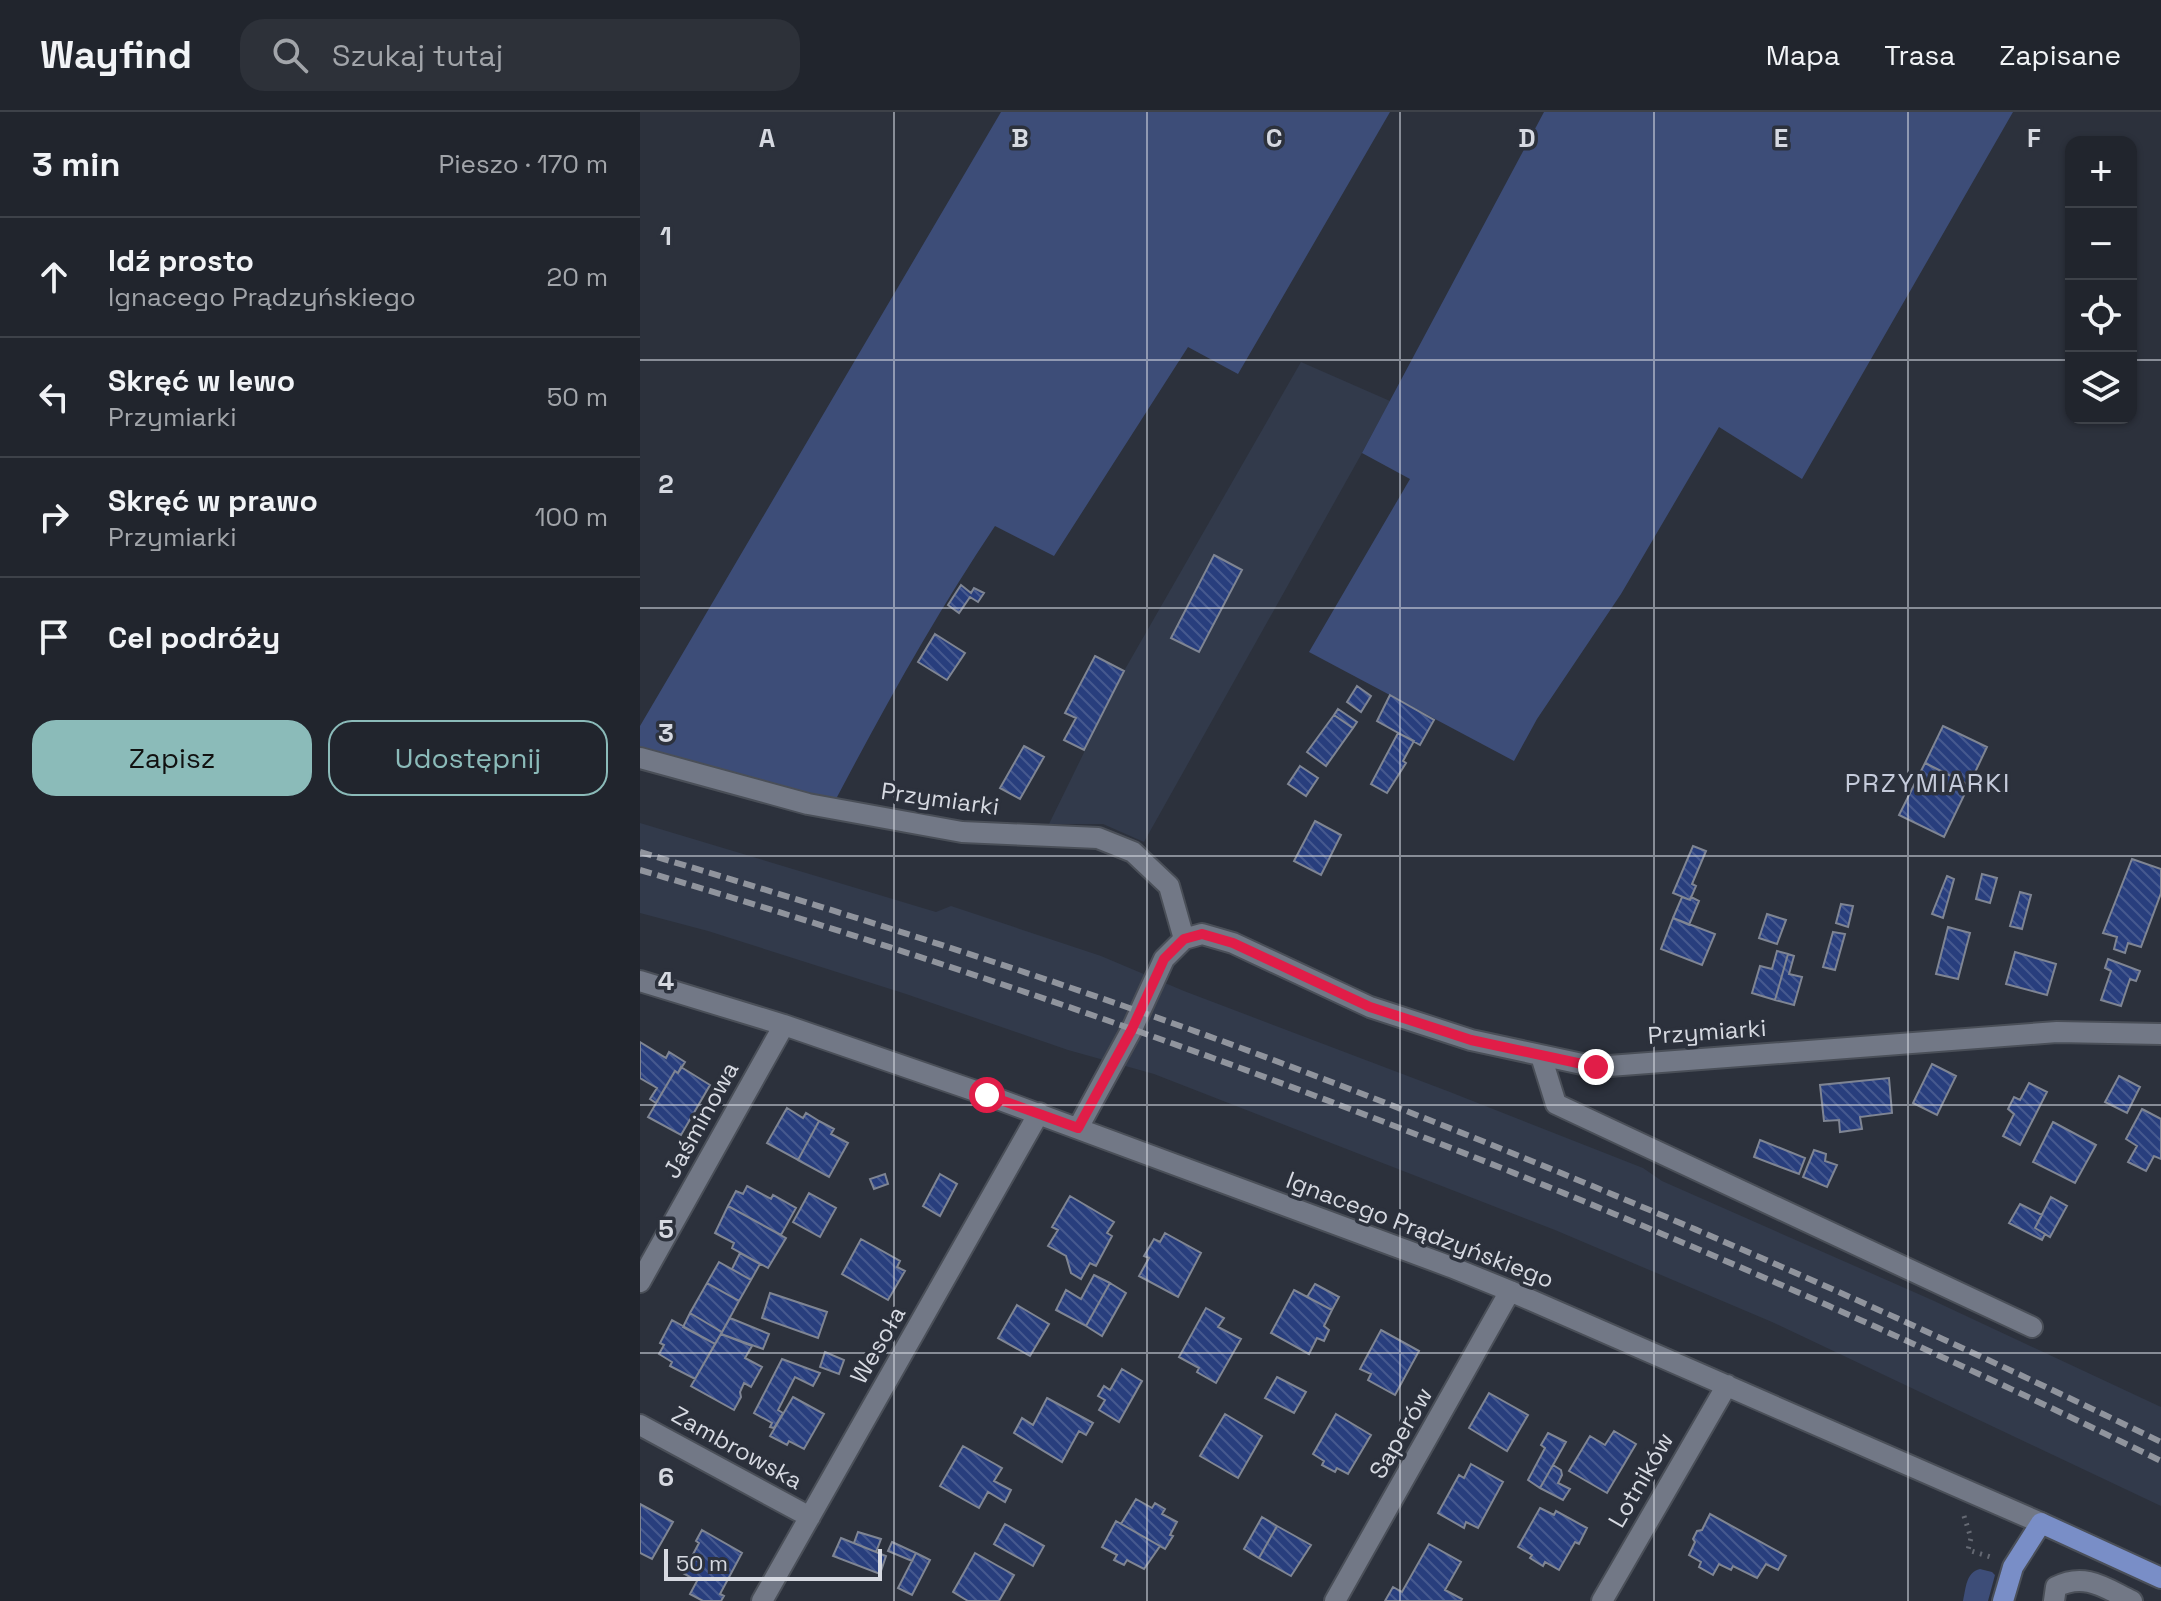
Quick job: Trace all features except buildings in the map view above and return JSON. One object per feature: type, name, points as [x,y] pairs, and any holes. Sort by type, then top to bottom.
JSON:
[{"type":"main road","name":"Ignacego Prądzyńskiego","points":[[2041,1523],[2161,1578]]},
{"type":"main road","points":[[2003,1601],[2013,1567],[2041,1523]]},
{"type":"street","name":"Przymiarki","points":[[640,758],[808,804],[962,832],[1098,838],[1133,852],[1169,886],[1184,939],[1202,934],[1233,943],[1370,1007],[1471,1040],[1596,1067],[2057,1032],[2161,1034]]},
{"type":"street","points":[[1078,1128],[1132,1029],[1164,959],[1184,939]]},
{"type":"street","name":"Ignacego Prądzyńskiego","points":[[640,981],[784,1025],[1039,1113],[1510,1291],[2041,1523]]},
{"type":"street","name":"Jaśminowa","points":[[640,1282],[784,1025]]},
{"type":"street","points":[[1541,1056],[1556,1104],[2032,1327]]},
{"type":"street","name":"Wesoła","points":[[762,1601],[1039,1113]]},
{"type":"street","name":"Saperów","points":[[1335,1601],[1510,1291]]},
{"type":"street","name":"Lotników","points":[[1602,1601],[1727,1385]]},
{"type":"street","name":"Zambrowska","points":[[640,1425],[810,1517]]},
{"type":"street","points":[[2054,1601],[2056,1587],[2068,1581],[2091,1581],[2132,1601]]},
{"type":"path","points":[[1963,1514],[1971,1538],[1968,1550],[1994,1558]]},
{"type":"shaded area","points":[[1001,112],[1390,112],[1238,374],[1188,347],[1054,556],[995,526],[912,661],[836,799],[640,748],[640,726]]},
{"type":"shaded area","points":[[1544,112],[2013,112],[1802,479],[1719,427],[1621,594],[1537,719],[1514,761],[1309,652],[1410,479],[1362,453]]},
{"type":"shaded area","points":[[1301,362],[1390,401],[1144,842],[1103,824],[1049,824],[1124,671]]},
{"type":"shaded area","points":[[640,823],[936,912],[951,906],[1101,956],[1643,1168],[1662,1181],[1932,1300],[2161,1407],[2161,1506],[1772,1322],[1555,1230],[1154,1074],[1068,1050],[708,931],[640,913]]},
{"type":"shaded area","points":[[1980,1569],[1995,1575],[1988,1601],[1963,1601],[1969,1577]]},
{"type":"railway","points":[[640,852],[1017,970],[1167,1021],[1358,1092],[1706,1234],[1934,1335],[2161,1442]]},
{"type":"railway","points":[[640,870],[1030,994],[1222,1061],[1413,1133],[1791,1289],[2161,1461]]},
{"type":"district","name":"PRZYMIARKI","points":[[1928,783]]},
{"type":"route","points":[[987,1095],[1078,1128],[1132,1029],[1164,959],[1184,939],[1202,934],[1233,943],[1370,1007],[1471,1040],[1596,1067]]}]
